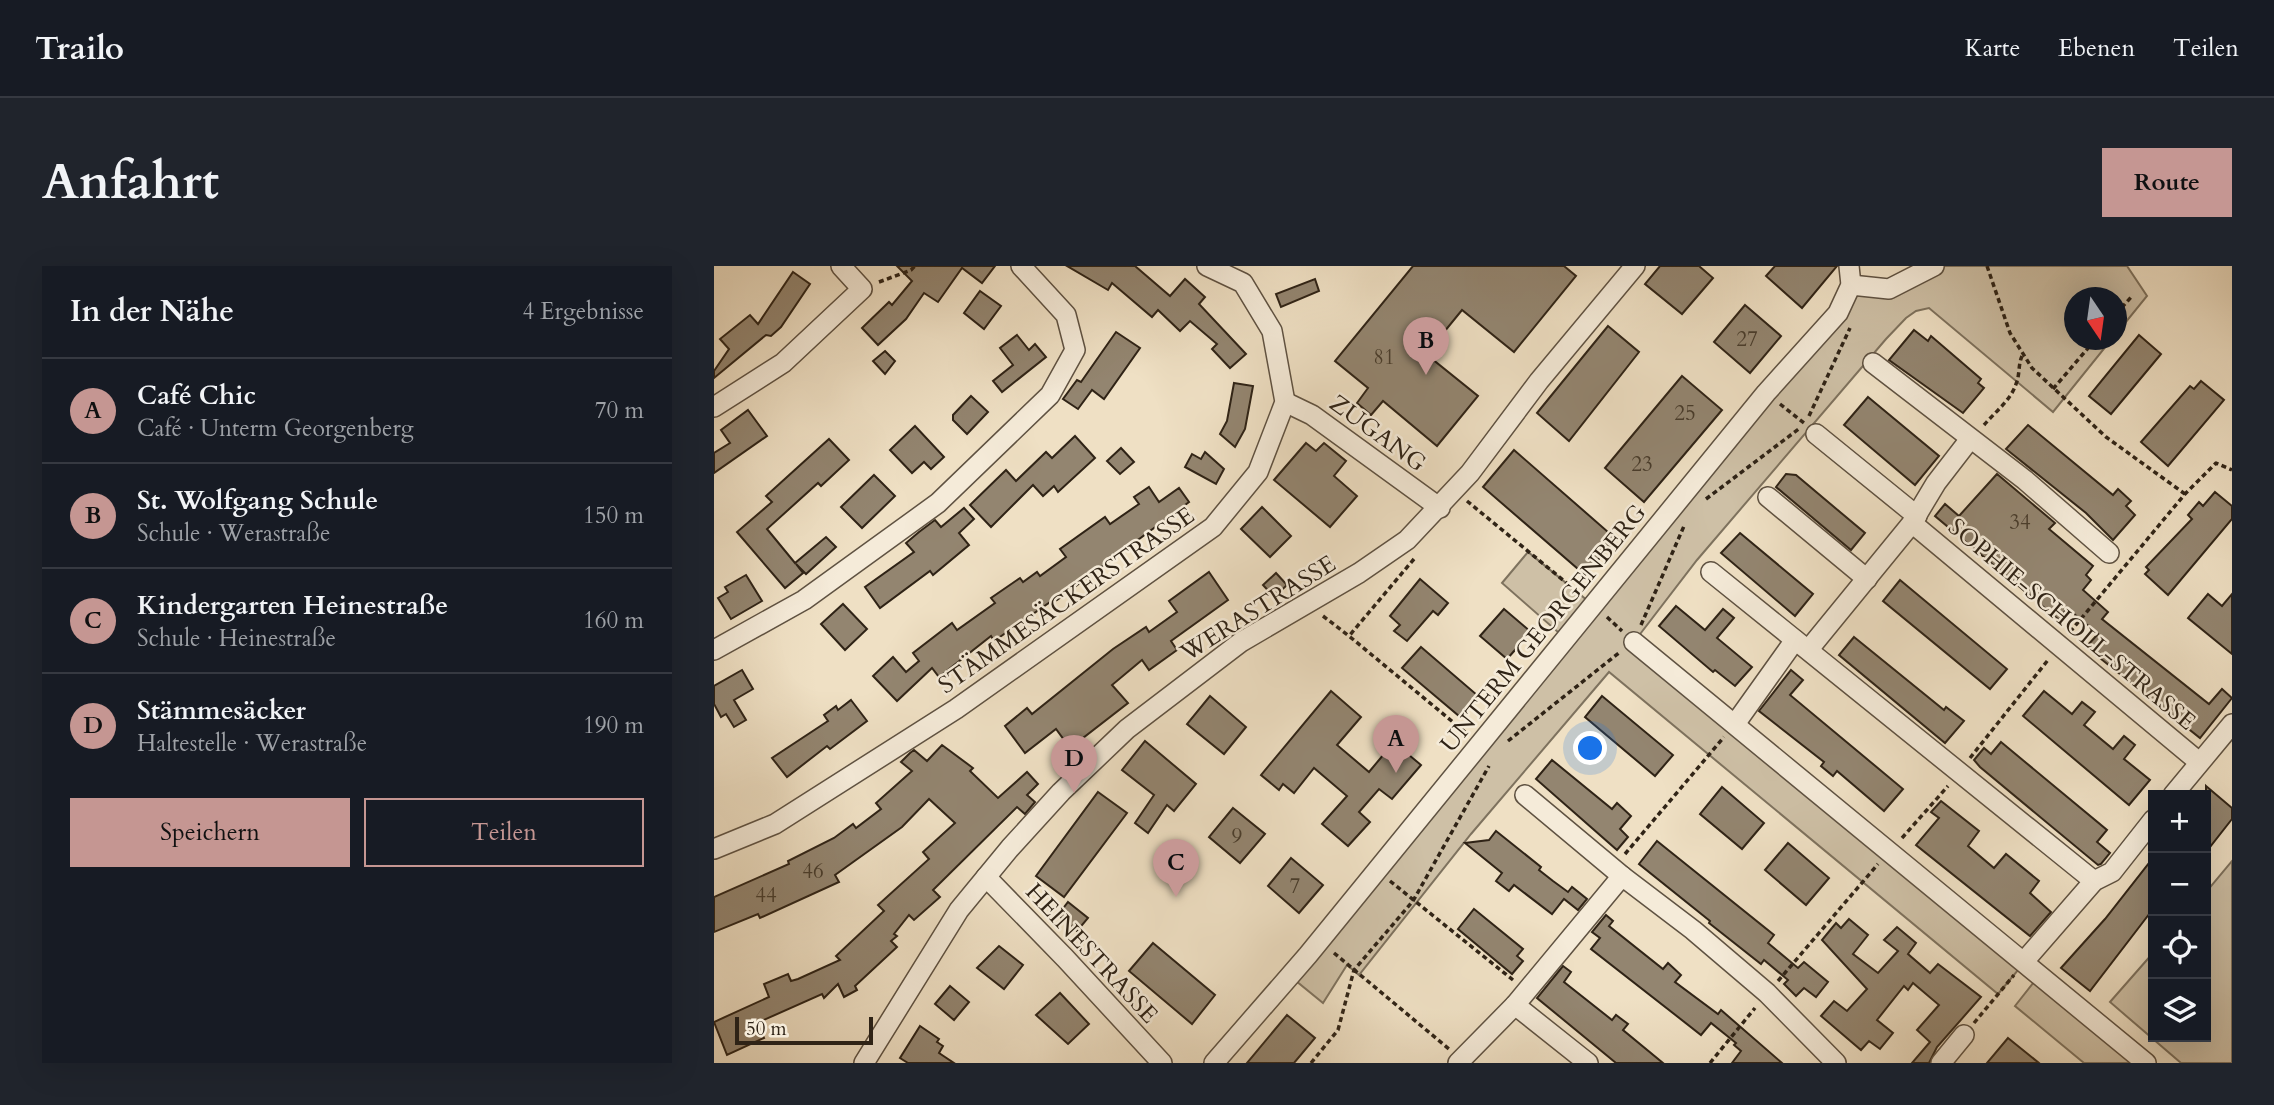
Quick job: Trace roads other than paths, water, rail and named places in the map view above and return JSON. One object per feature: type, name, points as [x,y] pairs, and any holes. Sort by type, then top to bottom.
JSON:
[{"type":"street","points":[[714,407],[783,363],[862,289],[841,266]]},
{"type":"street","points":[[714,650],[804,600],[938,503],[1050,395],[1075,350],[1066,315],[1021,266]]},
{"type":"street","points":[[1207,266],[1243,283],[1272,331],[1285,401]]},
{"type":"street","name":"WERASTRASSE","points":[[864,1063],[959,910],[1042,811],[1127,729],[1241,642],[1386,556],[1448,509],[1539,381],[1635,266]]},
{"type":"street","name":"UNTERM GEORGENBERG","points":[[1214,1063],[1480,744],[1600,611],[1766,393],[1838,313],[1850,276],[1889,289],[1934,266]]},
{"type":"street","points":[[1873,363],[2025,480],[2109,553]]},
{"type":"street","name":"ZUGANG","points":[[1285,401],[1312,415],[1448,509]]},
{"type":"street","name":"STÄMMESÄCKERSTRASSE","points":[[714,849],[775,824],[956,709],[1213,527],[1258,472],[1285,401]]},
{"type":"street","name":"SOPHIE-SCHOLL-STRASSE","points":[[1816,433],[2199,762]]},
{"type":"street","name":"SOPHIE-SCHOLL-STRASSE","points":[[1735,724],[1802,645],[1867,579],[1914,519],[1936,483],[1970,439]]},
{"type":"street","points":[[1768,497],[1867,579]]},
{"type":"street","points":[[1711,572],[2094,881]]},
{"type":"street","points":[[1634,642],[2025,960],[2146,1063]]},
{"type":"street","name":"SOPHIE-SCHOLL-STRASSE","points":[[2177,790],[2232,724]]},
{"type":"street","points":[[1525,795],[1767,993],[1836,1063]]},
{"type":"street","points":[[2025,960],[2094,881],[2112,872],[2148,826]]},
{"type":"street","points":[[1460,1061],[1520,998],[1618,872]]},
{"type":"street","name":"HEINESTRASSE","points":[[986,877],[1162,1063]]},
{"type":"street","points":[[1520,998],[1588,1063]]},
{"type":"street","points":[[1941,1063],[1964,1035]]},
{"type":"place","name":"St. Wolfgang Schule","points":[[1426,375]]},
{"type":"place","name":"Café Chic","points":[[1396,773]]},
{"type":"place","name":"Stämmesäcker","points":[[1074,793]]},
{"type":"place","name":"Kindergarten Heinestraße","points":[[1176,897]]}]
